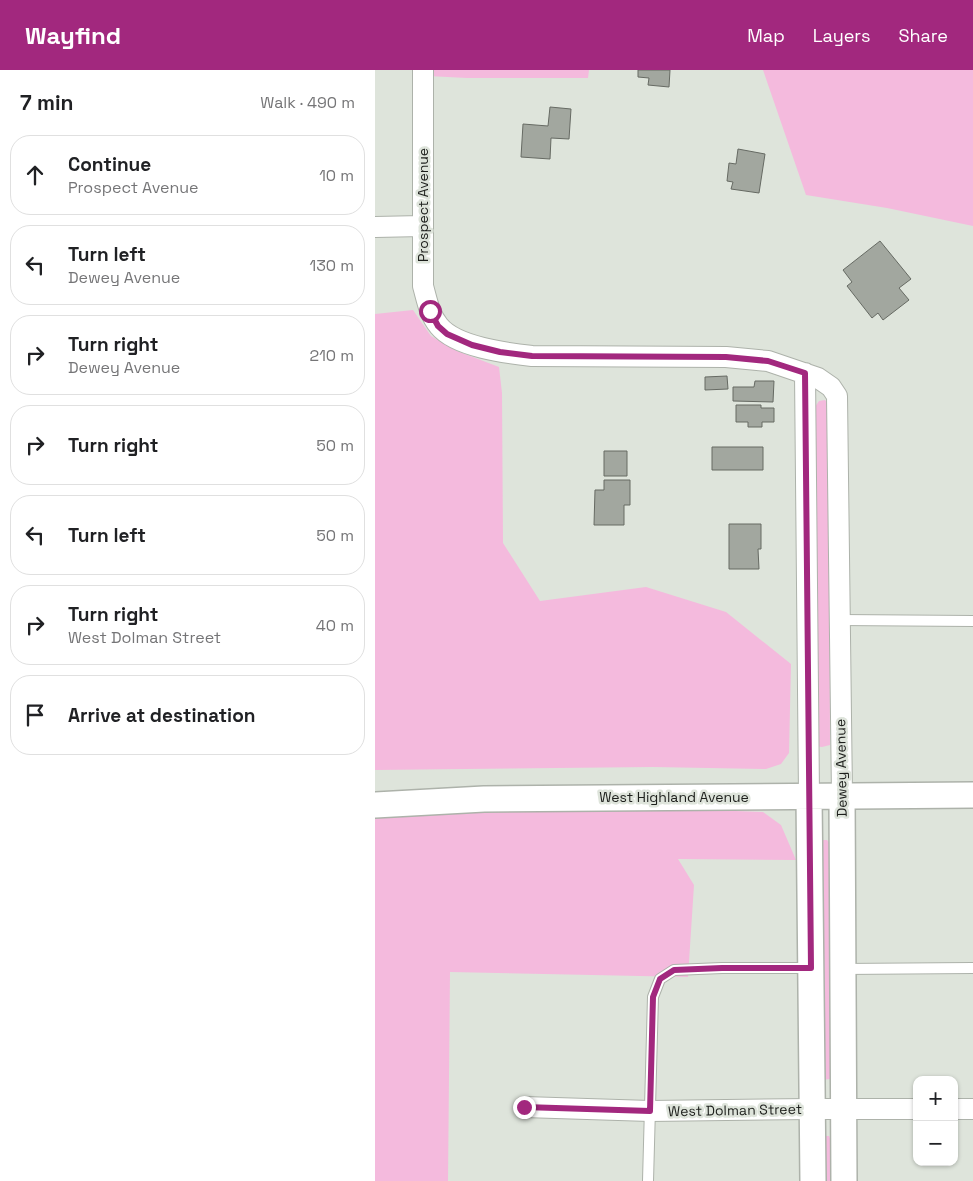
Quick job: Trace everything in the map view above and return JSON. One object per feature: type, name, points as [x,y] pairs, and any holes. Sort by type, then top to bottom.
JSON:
[{"type":"street","name":"Prospect Avenue","points":[[423,70],[423,286],[430,311],[438,326],[447,334]]},
{"type":"street","points":[[375,227],[423,226]]},
{"type":"street","name":"Dewey Avenue","points":[[447,334],[500,352],[532,356],[726,357],[768,361],[818,378],[831,387],[837,396],[844,1181]]},
{"type":"street","points":[[805,373],[813,1181]]},
{"type":"street","name":"West Highland Avenue","points":[[375,805],[484,799],[973,795]]},
{"type":"street","name":"West Dolman Street","points":[[524,1107],[650,1111],[913,1109]]},
{"type":"street","points":[[958,1109],[973,1109]]},
{"type":"lane","points":[[839,620],[973,621]]},
{"type":"lane","points":[[648,1181],[653,997],[660,979],[674,970],[811,968]]},
{"type":"lane","points":[[842,969],[973,968]]},
{"type":"shaded area","points":[[428,70],[589,70],[588,78],[467,78],[428,76]]},
{"type":"shaded area","points":[[763,70],[973,70],[973,226],[887,208],[806,195]]},
{"type":"shaded area","points":[[413,310],[431,336],[457,351],[499,367],[502,393],[503,543],[540,601],[646,587],[726,612],[791,664],[789,753],[781,764],[766,769],[653,767],[375,770],[375,314]]},
{"type":"shaded area","points":[[825,400],[829,406],[830,745],[822,747],[815,746],[815,407],[819,401]]},
{"type":"shaded area","points":[[599,806],[763,812],[781,825],[796,860],[678,859],[694,885],[688,977],[450,972],[448,1181],[375,1181],[375,817]]},
{"type":"shaded area","points":[[820,840],[827,840],[832,846],[832,1074],[830,1079],[822,1080]]},
{"type":"shaded area","points":[[823,1136],[829,1136],[832,1143],[833,1181],[820,1181]]},
{"type":"building","points":[[638,70],[670,70],[669,87],[648,85],[649,78],[638,77]]},
{"type":"building","points":[[550,107],[571,109],[569,139],[551,138],[550,159],[521,157],[523,124],[548,126]]},
{"type":"building","points":[[738,149],[765,154],[759,193],[731,189],[733,182],[727,181],[729,163],[736,164]]},
{"type":"building","points":[[880,241],[911,279],[899,288],[909,300],[883,320],[878,313],[872,318],[847,286],[852,282],[843,270]]},
{"type":"building","points":[[727,376],[728,389],[705,390],[705,377]]},
{"type":"building","points":[[755,381],[774,381],[773,402],[733,401],[733,387],[754,387]]},
{"type":"building","points":[[736,405],[761,405],[761,408],[774,408],[774,422],[762,422],[762,427],[748,427],[748,422],[736,422]]},
{"type":"building","points":[[712,447],[763,447],[763,470],[712,470]]},
{"type":"building","points":[[604,451],[627,451],[627,476],[604,476]]},
{"type":"building","points":[[604,480],[630,480],[630,505],[624,505],[624,525],[594,525],[595,490],[604,490]]},
{"type":"building","points":[[729,524],[761,524],[761,549],[758,549],[759,569],[729,569]]},
{"type":"route","points":[[430,311],[438,326],[447,334],[472,345],[500,352],[532,356],[596,358],[726,357],[768,361],[805,373],[811,968],[674,970],[660,979],[653,997],[650,1111],[524,1107]]}]
